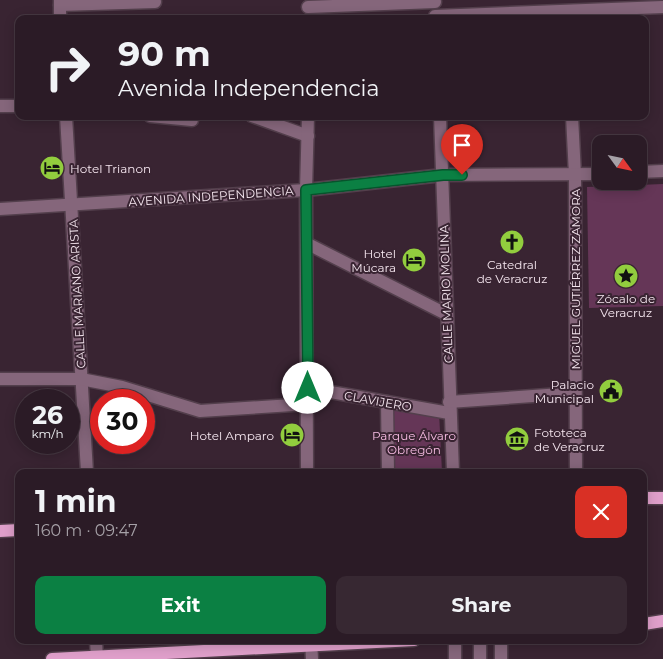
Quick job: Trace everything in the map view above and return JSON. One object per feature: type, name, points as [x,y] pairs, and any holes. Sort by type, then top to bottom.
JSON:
[{"type":"main road","points":[[647,498],[663,498]]},
{"type":"main road","points":[[0,531],[15,530]]},
{"type":"main road","points":[[647,624],[663,621]]},
{"type":"main road","points":[[52,659],[97,658],[265,644]]},
{"type":"street","points":[[308,9],[435,1],[435,15]]},
{"type":"street","points":[[60,3],[156,2]]},
{"type":"street","points":[[484,15],[567,10],[663,8]]},
{"type":"street","points":[[0,106],[15,106]]},
{"type":"street","name":"CALLE MARIANO ARISTA","points":[[66,120],[86,469]]},
{"type":"street","points":[[263,120],[308,136]]},
{"type":"street","points":[[307,469],[308,244],[306,190],[308,120]]},
{"type":"street","name":"CALLE MARIO MOLINA","points":[[440,120],[449,408],[453,469]]},
{"type":"street","name":"MIGUEL GUTIÉRREZ ZAMORA","points":[[572,120],[575,175],[576,469]]},
{"type":"street","points":[[648,172],[663,171]]},
{"type":"street","name":"AVENIDA INDEPENDENCIA","points":[[0,209],[306,190],[443,175],[592,174]]},
{"type":"street","points":[[308,244],[446,314]]},
{"type":"street","points":[[0,379],[81,379],[122,387],[200,411],[308,404]]},
{"type":"street","name":"CLAVIJERO","points":[[308,388],[388,402],[449,408],[575,393]]},
{"type":"street","points":[[388,402],[388,469]]},
{"type":"street","points":[[96,644],[97,658]]},
{"type":"street","points":[[311,644],[312,659]]},
{"type":"street","points":[[455,644],[455,659]]},
{"type":"street","points":[[480,644],[480,659]]},
{"type":"street","points":[[501,659],[502,644]]},
{"type":"green space","name":"Zócalo de Veracruz","points":[[663,184],[663,306],[589,308],[587,187],[592,187],[592,190],[648,190],[648,185]]},
{"type":"green space","name":"Parque Álvaro Obregón","points":[[387,402],[439,412],[442,469],[388,469]]},
{"type":"place","name":"Hotel Trianon","points":[[52,168]]},
{"type":"place","name":"Catedral de Veracruz","points":[[512,242]]},
{"type":"place","name":"Hotel Múcara","points":[[414,260]]},
{"type":"place","name":"Zócalo de Veracruz","points":[[626,276]]},
{"type":"place","name":"Palacio Municipal","points":[[611,391]]},
{"type":"place","name":"Hotel Amparo","points":[[292,435]]},
{"type":"place","name":"Fototeca de Veracruz","points":[[517,439]]},
{"type":"route","points":[[308,388],[306,190],[443,175],[462,175]]}]
